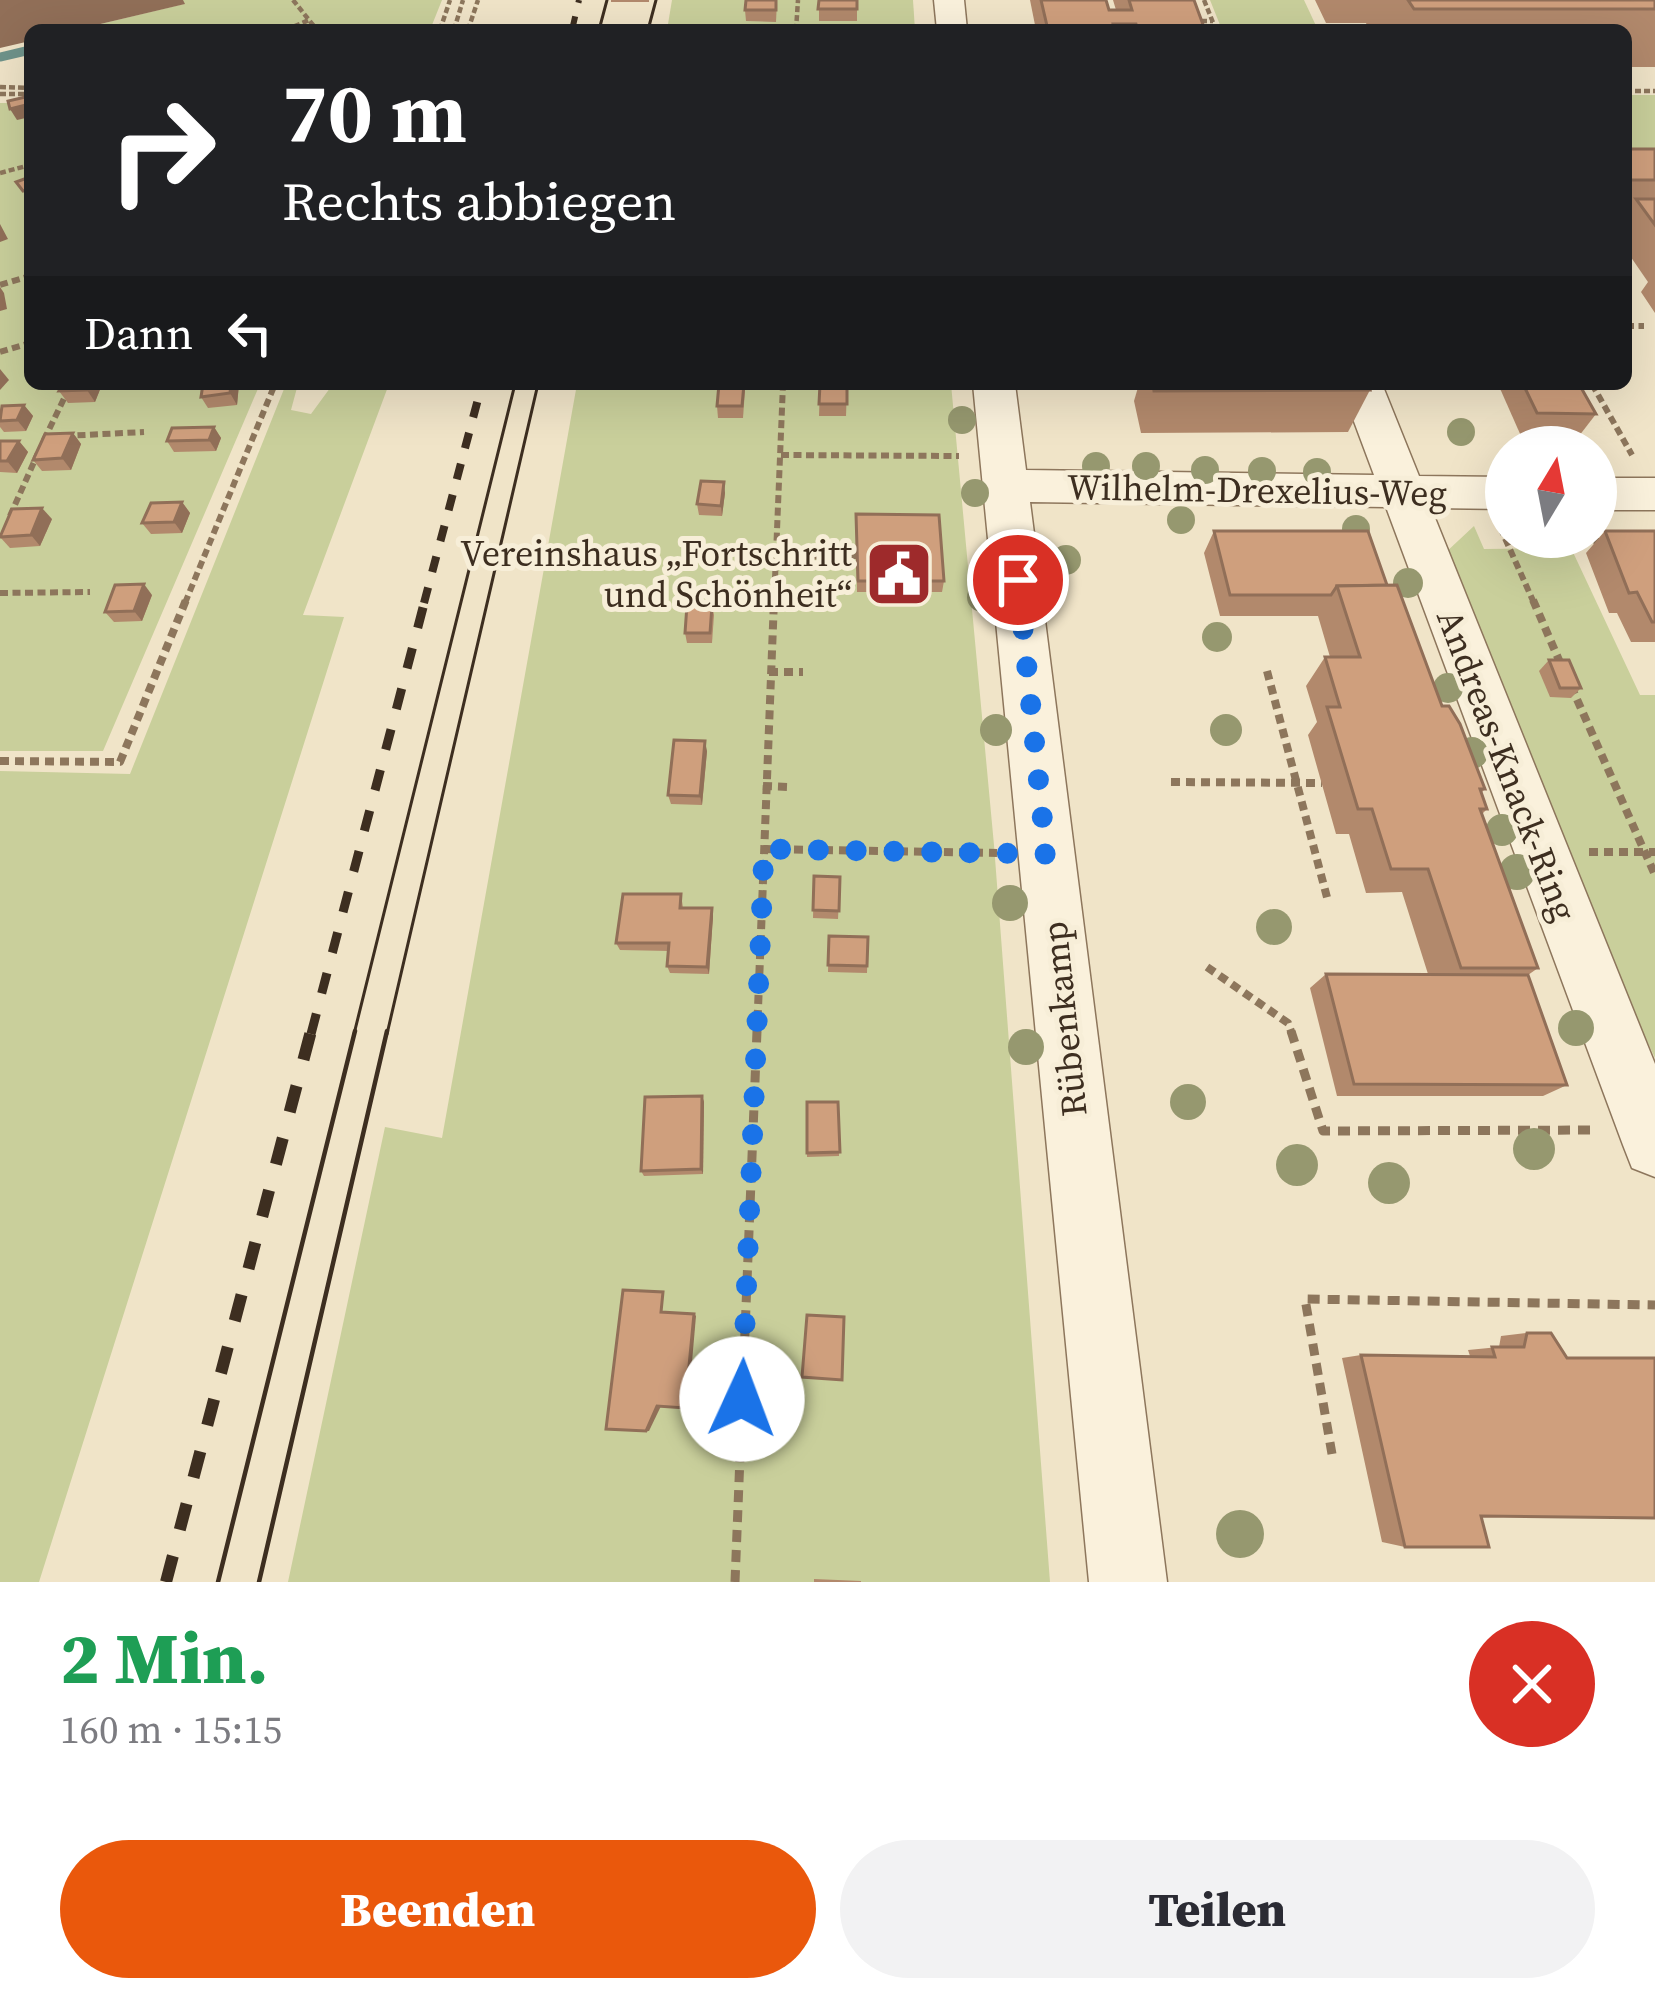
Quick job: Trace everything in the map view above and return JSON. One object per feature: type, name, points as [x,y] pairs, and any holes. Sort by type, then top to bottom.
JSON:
[{"type":"street","name":"Rübenkamp","points":[[995,390],[1127,1582]]},
{"type":"street","name":"Andreas-Knack-Ring","points":[[1362,390],[1651,1137]]},
{"type":"street","name":"Wilhelm-Drexelius-Weg","points":[[1006,471],[1402,493],[1485,493]]},
{"type":"street","points":[[1617,487],[1646,478]]},
{"type":"path","points":[[293,0],[312,24]]},
{"type":"path","points":[[1204,0],[1211,24]]},
{"type":"path","points":[[300,24],[309,20]]},
{"type":"path","points":[[1182,21],[1209,21]]},
{"type":"path","points":[[1632,326],[1644,326]]},
{"type":"path","points":[[9,519],[67,390]]},
{"type":"path","points":[[0,761],[120,762],[273,390]]},
{"type":"path","points":[[735,1582],[763,786],[783,390]]},
{"type":"path","points":[[1595,390],[1646,478]]},
{"type":"path","points":[[1576,395],[1598,396]]},
{"type":"path","points":[[1590,418],[1611,418]]},
{"type":"path","points":[[46,436],[144,432]]},
{"type":"path","points":[[781,455],[1006,471]]},
{"type":"path","points":[[775,557],[857,556]]},
{"type":"path","points":[[1513,558],[1655,875]]},
{"type":"path","points":[[0,593],[91,592]]},
{"type":"path","points":[[1267,671],[1328,901]]},
{"type":"path","points":[[769,672],[803,672]]},
{"type":"path","points":[[1171,782],[1322,783]]},
{"type":"path","points":[[763,786],[788,787]]},
{"type":"path","points":[[764,849],[1046,854]]},
{"type":"path","points":[[1207,967],[1288,1023],[1323,1131],[1651,1137]]},
{"type":"path","points":[[1332,1454],[1304,1299],[1655,1305]]},
{"type":"green space","points":[[182,0],[442,0],[432,24],[100,24],[184,4]]},
{"type":"green space","points":[[672,0],[913,0],[915,24],[668,24]]},
{"type":"green space","points":[[1210,0],[1304,0],[1315,24],[1220,24]]},
{"type":"green space","points":[[1632,95],[1655,95],[1655,170],[1632,170]]},
{"type":"green space","points":[[0,103],[24,103],[24,390],[257,390],[103,751],[0,751]]},
{"type":"green space","points":[[284,390],[296,390],[291,410],[311,414],[329,390],[387,390],[303,615],[344,617],[39,1582],[0,1582],[0,771],[130,774]]},
{"type":"green space","points":[[576,390],[952,390],[994,845],[1050,1582],[288,1582],[385,1127],[442,1138]]},
{"type":"green space","points":[[1474,526],[1485,558],[1576,558],[1640,695],[1655,695],[1655,1058],[1551,837],[1444,554]]},
{"type":"building","points":[[746,0],[776,0],[776,10],[745,10]]},
{"type":"building","points":[[819,0],[857,0],[857,9],[818,9]]},
{"type":"building","points":[[1041,0],[1106,0],[1109,10],[1132,10],[1129,0],[1194,0],[1203,24],[1113,24],[1047,24]]},
{"type":"building","points":[[1408,0],[1655,0],[1655,9],[1414,9]]},
{"type":"building","points":[[24,97],[24,106],[10,109],[8,101]]},
{"type":"building","points":[[1632,149],[1655,149],[1655,180],[1632,180]]},
{"type":"building","points":[[1636,199],[1655,199],[1655,225]]},
{"type":"building","points":[[202,390],[230,390],[230,393],[201,397]]},
{"type":"building","points":[[718,390],[743,390],[742,406],[717,406]]},
{"type":"building","points":[[820,390],[847,390],[847,404],[819,404]]},
{"type":"building","points":[[1154,390],[1370,390],[1154,391]]},
{"type":"building","points":[[1526,390],[1582,390],[1596,414],[1537,413]]},
{"type":"building","points":[[24,405],[17,420],[0,421],[2,406]]},
{"type":"building","points":[[214,427],[209,440],[167,441],[172,428]]},
{"type":"building","points":[[73,433],[62,458],[33,460],[45,434]]},
{"type":"building","points":[[0,441],[19,441],[7,461],[0,461]]},
{"type":"building","points":[[701,481],[724,482],[721,506],[697,504]]},
{"type":"building","points":[[182,502],[174,522],[142,523],[151,503]]},
{"type":"building","points":[[42,508],[31,535],[0,537],[12,509]]},
{"type":"building","name":"Vereinshaus „Fortschritt und Schönheit“","points":[[856,514],[939,515],[944,581],[858,581]]},
{"type":"building","points":[[1214,531],[1368,531],[1387,585],[1337,586],[1331,595],[1230,595]]},
{"type":"building","points":[[1617,531],[1655,531],[1655,622],[1637,592],[1629,593],[1615,558]]},
{"type":"building","points":[[144,584],[134,611],[105,612],[115,585]]},
{"type":"building","points":[[1397,585],[1442,706],[1449,706],[1460,724],[1485,789],[1480,789],[1487,809],[1480,809],[1538,968],[1461,968],[1428,869],[1391,869],[1372,809],[1358,809],[1327,707],[1340,707],[1325,657],[1360,657],[1337,586]]},
{"type":"building","points":[[687,605],[712,605],[710,633],[685,633]]},
{"type":"building","points":[[1549,660],[1569,660],[1581,688],[1560,688]]},
{"type":"building","points":[[674,740],[705,741],[700,796],[668,795]]},
{"type":"building","points":[[814,876],[840,877],[839,911],[813,910]]},
{"type":"building","points":[[623,894],[681,894],[680,908],[712,908],[707,967],[667,966],[669,943],[616,943]]},
{"type":"building","points":[[829,936],[868,937],[867,966],[828,965]]},
{"type":"building","points":[[1326,974],[1528,975],[1567,1085],[1354,1084]]},
{"type":"building","points":[[702,1096],[701,1169],[641,1171],[645,1097]]},
{"type":"building","points":[[807,1102],[838,1102],[840,1152],[807,1153]]},
{"type":"building","points":[[623,1290],[663,1292],[661,1312],[694,1314],[685,1408],[657,1406],[646,1431],[606,1429]]},
{"type":"building","points":[[807,1315],[844,1317],[842,1380],[802,1377]]},
{"type":"building","points":[[1527,1333],[1551,1333],[1567,1358],[1655,1358],[1655,1518],[1481,1516],[1489,1547],[1405,1547],[1361,1355],[1495,1357],[1492,1347],[1524,1347]]},
{"type":"waterway","points":[[0,57],[24,51]]},
{"type":"tram line","points":[[601,24],[607,0]]},
{"type":"tram line","points":[[650,24],[656,0]]},
{"type":"tram line","points":[[354,1034],[514,390]]},
{"type":"tram line","points":[[387,1034],[537,390]]},
{"type":"tram line","points":[[218,1582],[355,1031]]},
{"type":"tram line","points":[[259,1582],[387,1031]]},
{"type":"railway","points":[[573,24],[579,0]]},
{"type":"railway","points":[[424,603],[480,390]]},
{"type":"railway","points":[[311,1034],[425,600]]},
{"type":"railway","points":[[166,1582],[311,1031]]},
{"type":"place","name":"Vereinshaus „Fortschritt und Schönheit“","points":[[899,574]]},
{"type":"route","points":[[742,1399],[764,849],[1046,854],[1018,580]]}]
